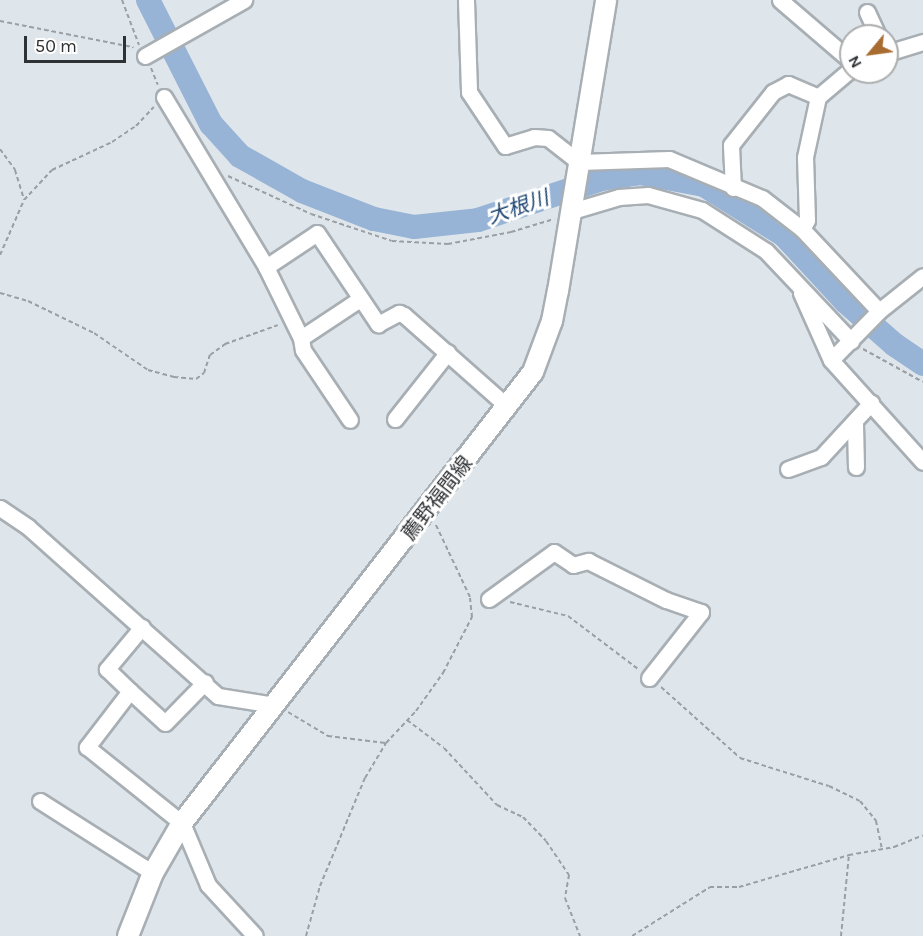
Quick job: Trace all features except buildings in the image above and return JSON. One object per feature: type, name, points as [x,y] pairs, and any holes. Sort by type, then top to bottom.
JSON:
[{"type":"main road","name":"薦野福間線","points":[[128,936],[153,873],[182,823],[428,510],[533,372],[552,321],[606,0]]},
{"type":"street","points":[[142,52],[180,36],[244,0]]},
{"type":"street","points":[[466,0],[469,93],[505,146],[534,137],[548,138],[579,168],[669,159],[733,188],[762,198],[802,229],[879,311]]},
{"type":"street","points":[[780,0],[839,51]]},
{"type":"street","points":[[867,12],[872,24]]},
{"type":"street","points":[[899,49],[923,42]]},
{"type":"street","points":[[802,229],[807,220],[805,157],[818,98],[839,80]]},
{"type":"street","points":[[733,188],[731,145],[773,92],[788,84],[818,98]]},
{"type":"street","points":[[164,97],[266,267],[301,338],[303,350],[350,420]]},
{"type":"street","points":[[572,211],[619,197],[648,195],[680,202],[720,220],[766,251],[850,341]]},
{"type":"street","points":[[266,267],[317,233],[378,324],[399,314],[404,315],[508,407]]},
{"type":"street","points":[[831,360],[879,311],[923,276]]},
{"type":"street","points":[[796,281],[831,360],[923,462]]},
{"type":"street","points":[[301,338],[360,299]]},
{"type":"street","points":[[395,418],[448,352]]},
{"type":"street","points":[[788,469],[821,457],[855,424],[871,403]]},
{"type":"street","points":[[855,424],[856,467]]},
{"type":"street","points":[[0,508],[28,527],[205,682],[218,696],[274,705]]},
{"type":"street","points":[[489,599],[554,552],[573,565],[588,561],[666,600],[701,612],[649,678]]},
{"type":"street","points":[[142,627],[107,669],[165,723],[205,682]]},
{"type":"street","points":[[130,691],[87,747],[182,823],[208,885],[255,936]]},
{"type":"street","points":[[40,801],[153,873]]},
{"type":"path","points":[[0,255],[24,200],[52,170],[128,131],[164,97],[142,52],[122,0]]},
{"type":"path","points":[[0,21],[142,52]]},
{"type":"path","points":[[0,149],[15,171],[24,200]]},
{"type":"path","points":[[208,170],[321,218],[392,241],[448,244],[479,239],[540,224],[572,211]]},
{"type":"path","points":[[0,293],[28,301],[94,333],[148,370],[174,377],[196,379],[204,373],[210,355],[225,344],[292,320]]},
{"type":"path","points":[[850,341],[923,382]]},
{"type":"path","points":[[306,936],[320,886],[354,801],[386,743],[407,720],[463,641],[472,617],[470,597],[447,543],[428,510]]},
{"type":"path","points":[[470,597],[568,616],[649,678],[740,758],[830,786],[860,801],[876,821],[882,849]]},
{"type":"path","points":[[274,705],[328,736],[386,743]]},
{"type":"path","points":[[407,720],[444,748],[497,805],[523,817],[546,841],[569,875],[565,898],[580,936]]},
{"type":"path","points":[[633,936],[710,887],[739,887],[849,855],[882,849],[923,835]]},
{"type":"path","points":[[841,936],[849,855]]},
{"type":"waterway","name":"大根川","points":[[148,0],[211,124],[240,156],[302,191],[374,219],[414,227],[478,220],[602,179],[640,173],[704,185],[784,235],[846,302],[895,345],[923,364]]}]
